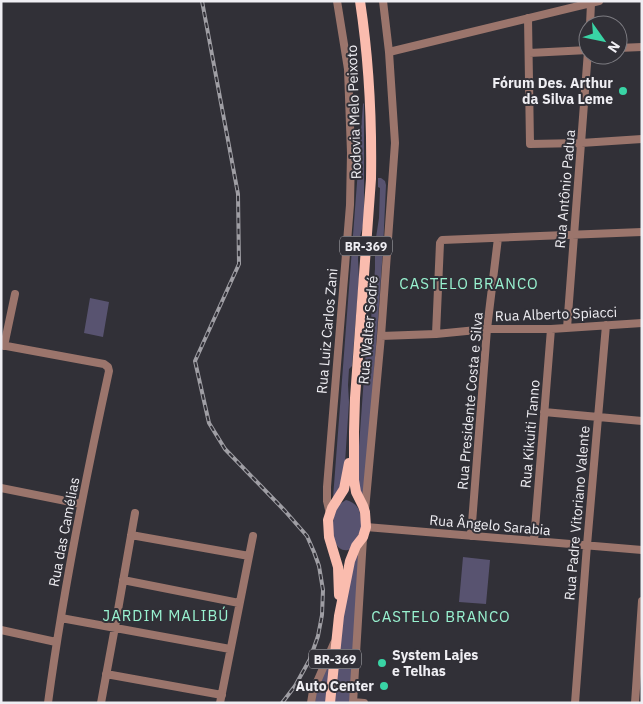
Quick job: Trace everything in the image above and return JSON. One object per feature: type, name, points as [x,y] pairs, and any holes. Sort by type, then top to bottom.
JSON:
[{"type":"main road","name":"Rodovia Melo Peixoto","points":[[330,703],[339,616],[350,561],[364,532],[363,507],[356,492],[354,480],[354,432],[372,150],[370,96],[360,1]]},
{"type":"main road","name":"Rodovia Melo Peixoto","points":[[339,616],[338,567],[328,528],[330,514],[344,489],[354,432]]},
{"type":"main road","points":[[338,499],[353,496],[363,507]]},
{"type":"main road","points":[[332,545],[343,552],[352,550],[356,546]]},
{"type":"street","name":"Rua Luiz Carlos Zani","points":[[330,514],[327,501],[327,487],[350,205],[351,162],[348,69],[337,1]]},
{"type":"street","name":"Rua Walter Sodré","points":[[363,507],[381,336],[395,143],[389,52],[383,1]]},
{"type":"street","points":[[389,52],[595,2],[592,15]]},
{"type":"street","points":[[528,18],[530,144],[642,139]]},
{"type":"street","points":[[628,48],[642,47]]},
{"type":"street","points":[[529,53],[578,51]]},
{"type":"street","name":"Rua Antônio Padua","points":[[567,328],[587,65]]},
{"type":"street","points":[[436,334],[440,243],[442,240],[642,232]]},
{"type":"street","name":"Rua Presidente Costa e Silva","points":[[472,536],[487,329],[498,238]]},
{"type":"street","points":[[2,345],[15,294]]},
{"type":"street","name":"Rua Alberto Spiacci","points":[[381,336],[436,334],[487,329],[551,329],[642,323]]},
{"type":"street","name":"Rua Padre Vitoriano Valente","points":[[575,703],[606,325]]},
{"type":"street","name":"Rua Kikuiti Tanno","points":[[534,541],[551,329]]},
{"type":"street","name":"Rua das Camélias","points":[[2,345],[104,364],[108,367],[109,371],[81,504],[60,618],[48,703]]},
{"type":"street","points":[[544,412],[642,421]]},
{"type":"street","points":[[1,488],[81,504]]},
{"type":"street","points":[[100,703],[135,513]]},
{"type":"street","points":[[364,532],[353,702],[364,703]]},
{"type":"street","name":"Rua Ângelo Sarabia","points":[[364,532],[472,536],[642,550]]},
{"type":"street","points":[[131,535],[249,556]]},
{"type":"street","points":[[106,674],[221,699],[253,536]]},
{"type":"street","points":[[123,580],[240,603]]},
{"type":"street","points":[[635,703],[642,601]]},
{"type":"street","points":[[60,618],[230,648]]},
{"type":"street","points":[[1,630],[56,642]]},
{"type":"street","points":[[310,703],[312,691],[337,637]]},
{"type":"shaded area","points":[[363,104],[364,222],[359,240],[359,279],[352,366],[349,369],[349,402],[344,478],[342,489],[333,498]]},
{"type":"shaded area","points":[[378,178],[385,181],[386,185],[365,498],[360,496],[357,481],[367,335],[371,320],[375,244],[379,218],[380,188],[378,187]]},
{"type":"shaded area","points":[[90,298],[109,302],[103,337],[84,333]]},
{"type":"shaded area","points":[[346,500],[357,507],[362,525],[354,545],[348,550],[337,546],[333,534],[335,513],[339,505]]},
{"type":"shaded area","points":[[363,537],[351,703],[333,703],[339,616],[351,563]]},
{"type":"shaded area","points":[[463,557],[490,560],[486,604],[459,602]]},
{"type":"shaded area","points":[[334,649],[330,703],[315,703],[316,690]]},
{"type":"railway","points":[[202,1],[238,194],[239,264],[195,361],[209,423],[225,449],[307,536],[319,566],[323,590],[322,615],[318,636],[310,659],[295,686],[282,703]]},
{"type":"place","name":"Fórum Des. Arthur da Silva Leme","points":[[623,91]]},
{"type":"place","name":"System Lajes e Telhas","points":[[382,663]]},
{"type":"place","name":"Auto Center","points":[[384,686]]},
{"type":"district","name":"CASTELO BRANCO","points":[[469,283]]},
{"type":"district","name":"JARDIM MALIBÚ","points":[[166,615]]},
{"type":"district","name":"CASTELO BRANCO","points":[[441,616]]}]
